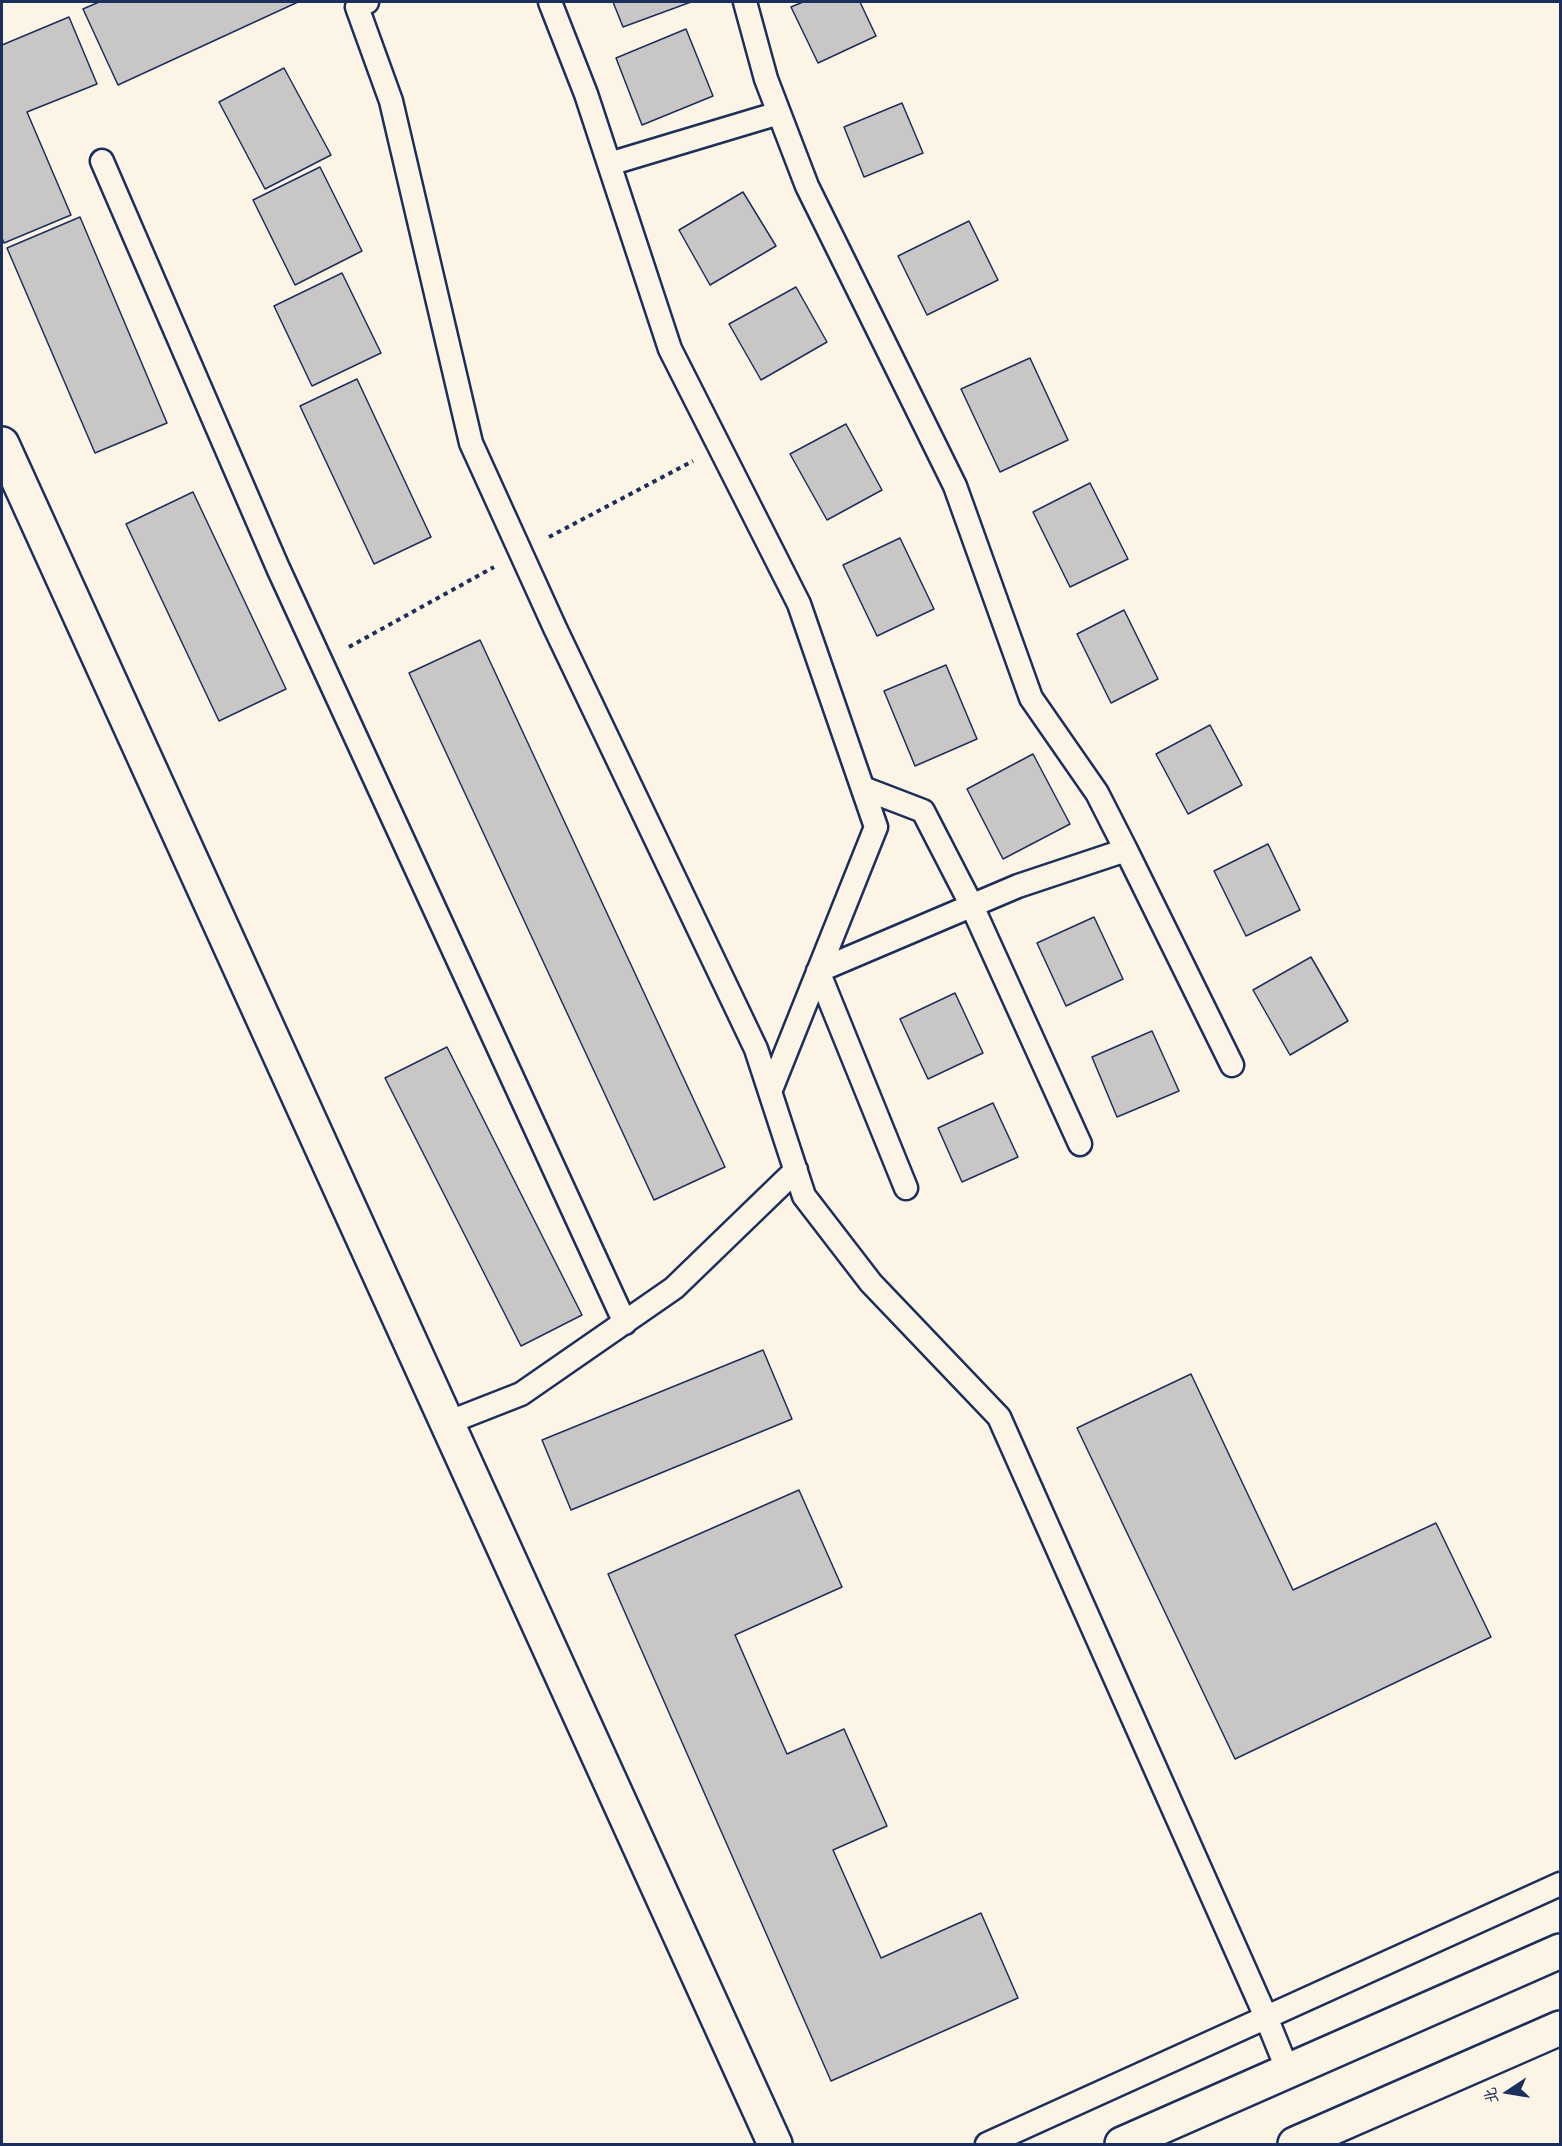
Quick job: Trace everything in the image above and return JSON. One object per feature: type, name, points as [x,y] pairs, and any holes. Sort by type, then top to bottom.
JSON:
[{"type":"main road","points":[[2,444],[775,2145]]},
{"type":"main road","points":[[1122,2145],[1560,1951]]},
{"type":"main road","points":[[1295,2145],[1560,2028]]},
{"type":"lane","points":[[367,2],[357,7],[391,101],[471,443],[555,628],[756,1049],[804,1196],[871,1283],[999,1417],[1266,2017],[1288,2072]]},
{"type":"lane","points":[[550,2],[586,94],[670,350],[799,604],[876,827],[770,1092]]},
{"type":"lane","points":[[745,2],[766,79],[807,186],[955,486],[1031,698],[1097,793],[1232,1065]]},
{"type":"lane","points":[[609,164],[778,113]]},
{"type":"lane","points":[[102,160],[278,568],[625,1323]]},
{"type":"lane","points":[[863,788],[923,812],[972,906],[1080,1144]]},
{"type":"lane","points":[[818,971],[1018,886],[1126,850]]},
{"type":"lane","points":[[818,971],[906,1188]]},
{"type":"lane","points":[[447,1423],[521,1394],[674,1288],[796,1170]]},
{"type":"lane","points":[[987,2145],[1560,1884]]},
{"type":"building","points":[[99,2],[298,2],[118,85],[83,9]]},
{"type":"building","points":[[613,2],[691,2],[623,27]]},
{"type":"building","points":[[803,2],[860,2],[876,36],[818,63],[791,7]]},
{"type":"building","points":[[69,17],[97,84],[27,112],[71,215],[4,243],[2,238],[2,45]]},
{"type":"building","points":[[686,29],[713,96],[642,125],[616,58]]},
{"type":"building","points":[[284,68],[331,155],[265,189],[219,102]]},
{"type":"building","points":[[902,103],[923,153],[864,177],[844,127]]},
{"type":"building","points":[[320,167],[362,251],[295,285],[253,200]]},
{"type":"building","points":[[743,192],[776,246],[710,285],[679,230]]},
{"type":"building","points":[[80,217],[167,423],[95,453],[7,248]]},
{"type":"building","points":[[969,221],[998,280],[927,315],[898,256]]},
{"type":"building","points":[[342,273],[381,353],[312,386],[274,306]]},
{"type":"building","points":[[796,287],[827,342],[761,380],[729,324]]},
{"type":"building","points":[[1030,358],[1068,440],[1000,472],[961,389]]},
{"type":"building","points":[[357,379],[431,537],[374,564],[300,406]]},
{"type":"building","points":[[846,424],[882,490],[827,520],[790,454]]},
{"type":"building","points":[[1090,483],[1128,559],[1070,587],[1033,512]]},
{"type":"building","points":[[193,492],[286,689],[219,721],[126,524]]},
{"type":"building","points":[[900,538],[934,609],[877,636],[843,565]]},
{"type":"building","points":[[1124,610],[1158,679],[1111,703],[1077,634]]},
{"type":"building","points":[[480,640],[725,1167],[654,1200],[409,673]]},
{"type":"building","points":[[946,665],[977,739],[915,766],[884,691]]},
{"type":"building","points":[[1210,725],[1242,785],[1188,814],[1156,754]]},
{"type":"building","points":[[1033,754],[1070,824],[1003,859],[967,789]]},
{"type":"building","points":[[1268,844],[1300,910],[1246,936],[1214,871]]},
{"type":"building","points":[[1094,917],[1123,979],[1066,1006],[1037,943]]},
{"type":"building","points":[[1311,957],[1348,1021],[1290,1055],[1253,990]]},
{"type":"building","points":[[955,993],[983,1053],[928,1079],[900,1019]]},
{"type":"building","points":[[1152,1031],[1179,1091],[1117,1117],[1092,1057]]},
{"type":"building","points":[[447,1047],[582,1315],[521,1346],[385,1078]]},
{"type":"building","points":[[993,1103],[1018,1157],[962,1182],[938,1128]]},
{"type":"building","points":[[763,1350],[792,1419],[571,1510],[542,1440]]},
{"type":"building","points":[[1191,1374],[1293,1590],[1436,1523],[1491,1637],[1235,1759],[1077,1428]]},
{"type":"building","points":[[799,1490],[842,1587],[735,1635],[787,1754],[844,1729],[887,1826],[833,1850],[881,1958],[981,1913],[1018,1998],[831,2081],[608,1574]]}]
